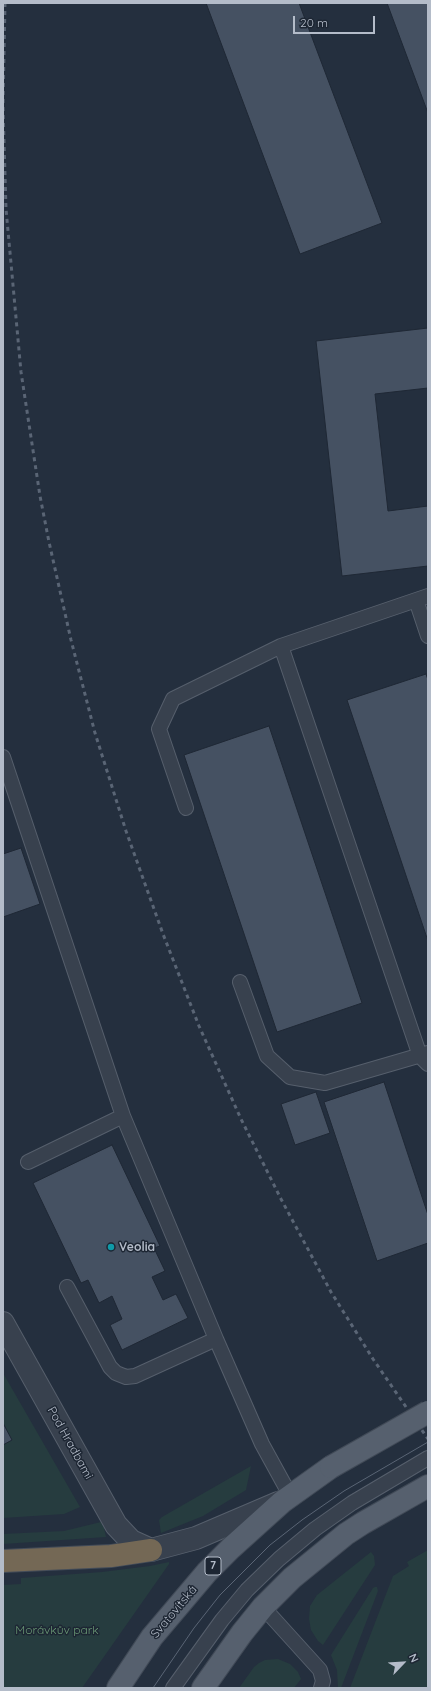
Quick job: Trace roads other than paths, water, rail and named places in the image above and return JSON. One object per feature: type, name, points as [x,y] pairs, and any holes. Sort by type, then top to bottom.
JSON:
[{"type":"highway","points":[[3,1561],[111,1556],[151,1550]]},
{"type":"main road","name":"Svatovítská","points":[[118,1688],[152,1636],[207,1572],[231,1548],[286,1499],[331,1467],[428,1412]]},
{"type":"main road","points":[[203,1688],[242,1633],[263,1607],[292,1578],[318,1556],[363,1523],[428,1486]]},
{"type":"main road","points":[[108,1688],[152,1636]]},
{"type":"street","name":"Pod Hradbami","points":[[3,1323],[116,1525],[131,1541],[151,1550]]},
{"type":"street","points":[[151,1550],[196,1538],[286,1499]]},
{"type":"lane","points":[[186,808],[159,729],[173,698],[281,646],[422,598],[428,636]]},
{"type":"lane","points":[[240,982],[266,1056],[290,1077],[325,1083],[425,1058],[281,646]]},
{"type":"lane","points":[[3,757],[123,1116],[216,1339],[286,1499]]},
{"type":"lane","points":[[28,1162],[123,1116]]},
{"type":"lane","points":[[67,1287],[110,1368],[116,1373],[126,1377],[135,1376],[216,1339]]},
{"type":"lane","points":[[173,1688],[222,1620],[262,1575],[302,1539],[352,1503],[428,1458]]},
{"type":"lane","points":[[263,1607],[320,1670],[323,1681],[321,1688]]},
{"type":"tram line","points":[[153,1688],[194,1628],[220,1595],[270,1545],[302,1520],[344,1491],[428,1442]]},
{"type":"railway","points":[[5,3],[3,106],[6,209],[21,372],[40,496],[49,542],[71,640],[95,733],[126,831],[163,934],[199,1026],[241,1119],[281,1199],[331,1292],[373,1359],[428,1439]]},
{"type":"place","name":"Veolia","points":[[111,1247]]},
{"type":"park label","name":"Morávkův park","points":[[57,1630]]}]
